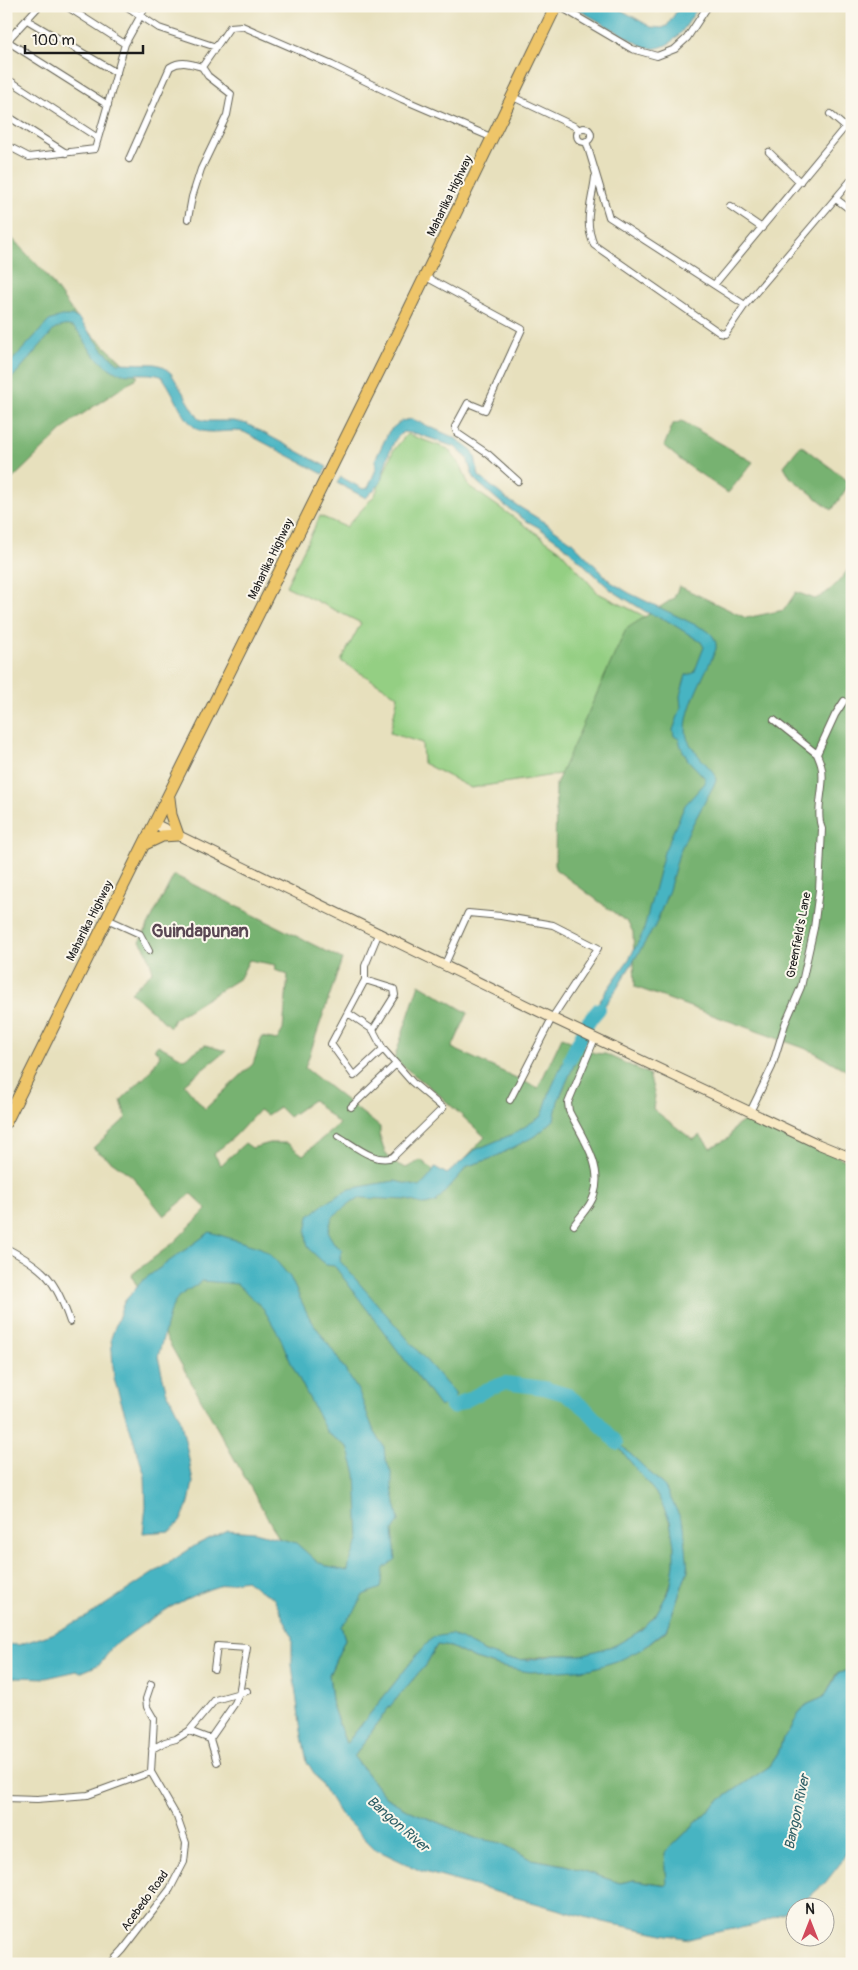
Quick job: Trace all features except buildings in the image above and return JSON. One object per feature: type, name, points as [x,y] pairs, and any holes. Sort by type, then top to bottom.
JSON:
[{"type":"highway","name":"Maharlika Highway","points":[[6,1122],[558,6]]},
{"type":"highway","points":[[145,844],[162,836],[178,835],[171,815],[168,797]]},
{"type":"main road","points":[[155,824],[445,964],[552,1018],[851,1158]]},
{"type":"street","points":[[39,6],[7,41],[108,105]]},
{"type":"street","points":[[66,6],[125,44]]},
{"type":"street","points":[[126,6],[160,28],[216,47]]},
{"type":"street","points":[[6,145],[29,157],[95,149],[125,44],[146,6]]},
{"type":"street","points":[[558,6],[632,49],[657,56],[674,49],[687,38],[708,6]]},
{"type":"street","points":[[27,20],[117,74]]},
{"type":"street","points":[[202,67],[230,27],[242,26],[332,64],[402,99],[493,138]]},
{"type":"street","points":[[129,158],[170,67],[177,63],[202,67],[208,76],[231,94],[230,107],[201,169],[192,197],[188,219]]},
{"type":"street","points":[[6,78],[98,138]]},
{"type":"street","points":[[513,97],[576,127],[580,140],[586,142]]},
{"type":"street","points":[[830,114],[852,132]]},
{"type":"street","points":[[6,115],[66,153]]},
{"type":"street","points":[[714,285],[846,127]]},
{"type":"street","points":[[578,132],[584,128],[590,131],[591,137],[586,142]]},
{"type":"street","points":[[586,142],[609,217],[745,305]]},
{"type":"street","points":[[769,152],[800,182]]},
{"type":"street","points":[[595,174],[588,222],[594,245],[720,334],[725,334],[729,330],[745,305],[852,179]]},
{"type":"street","points":[[836,199],[852,211]]},
{"type":"street","points":[[730,206],[762,228]]},
{"type":"street","points":[[426,276],[522,329],[485,410],[468,403],[456,428],[456,433],[488,454],[518,481]]},
{"type":"street","points":[[774,720],[817,754],[835,714],[844,701]]},
{"type":"street","name":"Greenfield's Lane","points":[[750,1112],[772,1067],[785,1024],[800,988],[814,928],[819,890],[822,828],[820,811],[822,768],[817,754]]},
{"type":"street","points":[[445,964],[468,913],[501,916],[553,925],[598,948],[552,1018],[510,1100]]},
{"type":"street","points":[[107,919],[140,934],[149,951]]},
{"type":"street","points":[[379,932],[366,966],[366,980],[331,1044],[354,1076],[383,1049]]},
{"type":"street","points":[[366,980],[394,989],[395,992],[395,995],[373,1030]]},
{"type":"street","points":[[338,1136],[377,1158],[385,1160],[393,1156],[443,1108],[412,1082],[383,1049],[373,1030],[348,1013]]},
{"type":"street","points":[[574,1225],[594,1197],[598,1180],[594,1162],[568,1111],[568,1103],[593,1037]]},
{"type":"street","points":[[351,1107],[396,1064]]},
{"type":"street","points":[[6,1248],[28,1259],[46,1273],[62,1299],[70,1322]]},
{"type":"street","points":[[210,1739],[235,1703],[239,1694],[247,1648],[217,1646],[214,1669]]},
{"type":"street","points":[[6,1798],[38,1799],[88,1795],[151,1772],[154,1719],[147,1708],[146,1699],[151,1684]]},
{"type":"street","points":[[152,1749],[176,1739],[189,1731],[215,1700],[246,1691]]},
{"type":"street","points":[[189,1731],[210,1739]]},
{"type":"street","points":[[210,1739],[217,1762]]},
{"type":"street","name":"Acebedo Road","points":[[110,1964],[170,1889],[184,1862],[186,1843],[177,1817],[151,1772]]},
{"type":"green space","points":[[6,232],[45,273],[82,325],[138,377],[72,421],[6,485]]},
{"type":"green space","points":[[682,421],[753,462],[728,493],[683,462],[664,446],[673,424]]},
{"type":"green space","points":[[407,434],[448,449],[462,468],[469,486],[560,550],[598,593],[650,619],[586,770],[471,788],[423,763],[422,743],[390,733],[398,696],[341,661],[361,623],[286,586],[320,516],[346,527],[375,495],[393,451]]},
{"type":"green space","points":[[801,445],[850,483],[832,510],[790,477],[784,466]]},
{"type":"green space","points":[[852,563],[851,1073],[812,1051],[635,987],[633,932],[628,923],[555,869],[556,784],[626,629],[674,598],[679,586],[746,618],[784,610],[796,592],[815,599],[821,596],[836,584]]},
{"type":"green space","points":[[174,875],[342,959],[305,1068],[380,1127],[381,1142],[385,1152],[391,1160],[406,1168],[421,1160],[445,1180],[485,1137],[436,1092],[394,1059],[419,984],[468,1013],[452,1048],[538,1088],[562,1037],[594,1053],[605,1054],[649,1074],[655,1096],[653,1109],[693,1140],[700,1135],[710,1148],[729,1138],[734,1128],[750,1117],[852,1163],[852,1665],[848,1670],[836,1674],[827,1693],[822,1698],[806,1705],[798,1714],[790,1731],[783,1738],[778,1754],[770,1766],[717,1802],[665,1853],[668,1885],[634,1880],[620,1883],[565,1865],[531,1859],[501,1843],[475,1838],[408,1810],[385,1797],[354,1757],[386,1711],[427,1663],[437,1645],[451,1647],[475,1659],[502,1667],[644,1648],[666,1631],[688,1570],[673,1505],[665,1487],[608,1433],[657,1495],[670,1523],[674,1548],[674,1571],[668,1591],[659,1610],[645,1626],[627,1639],[606,1649],[582,1655],[558,1655],[512,1660],[493,1655],[471,1645],[434,1637],[416,1656],[346,1744],[333,1708],[329,1675],[345,1639],[341,1626],[348,1571],[322,1565],[296,1545],[280,1540],[131,1275],[172,1244],[207,1209],[191,1194],[164,1216],[132,1176],[93,1148],[126,1118],[121,1100],[149,1073],[160,1055],[154,1049],[158,1045],[184,1059],[205,1045],[226,1051],[184,1084],[205,1109],[253,1064],[262,1037],[277,1040],[283,1030],[288,975],[275,970],[276,965],[249,960],[240,978],[174,1019],[170,1027],[131,992],[153,971],[147,952],[140,941]],"holes":[[[313,1100],[339,1124],[303,1155],[287,1143],[270,1143],[252,1148],[245,1143],[221,1165],[214,1154],[236,1135],[259,1110],[267,1115],[279,1107],[289,1117]]]},
{"type":"water","points":[[572,6],[614,6],[651,27],[662,28],[667,26],[680,6],[698,6],[683,30],[671,42],[664,46],[646,48]]},
{"type":"water","points":[[61,316],[73,316],[79,319],[104,351],[118,363],[155,364],[162,366],[171,373],[199,419],[207,421],[233,421],[247,424],[327,467],[323,474],[244,432],[207,432],[195,428],[184,415],[161,376],[126,374],[114,371],[96,357],[77,330],[72,327],[61,327],[54,330],[6,385],[6,368],[49,321]]},
{"type":"water","points":[[412,419],[455,438],[472,450],[479,476],[508,500],[572,542],[611,582],[629,593],[706,630],[713,636],[715,641],[716,649],[689,710],[686,735],[690,744],[715,774],[716,781],[679,853],[669,890],[655,926],[616,990],[591,1024],[585,1021],[629,959],[643,933],[664,852],[685,805],[705,783],[705,778],[688,760],[679,739],[674,736],[673,730],[681,708],[680,696],[686,675],[694,673],[704,647],[701,642],[666,620],[648,613],[611,590],[562,544],[500,502],[477,482],[472,474],[467,458],[455,447],[418,434],[403,432],[395,440],[389,453],[380,484],[366,498],[337,483],[341,477],[363,489],[368,488],[376,469],[375,460],[389,431],[401,421]]},
{"type":"water","points":[[573,1040],[583,1045],[558,1101],[554,1120],[537,1135],[493,1158],[468,1166],[436,1202],[426,1205],[407,1200],[362,1198],[353,1201],[332,1217],[328,1233],[334,1243],[342,1250],[340,1261],[456,1395],[440,1407],[336,1268],[326,1265],[310,1250],[306,1232],[309,1216],[325,1203],[350,1189],[395,1181],[420,1187],[431,1175],[435,1167],[447,1174],[475,1150],[513,1134],[542,1116],[550,1091]]},
{"type":"water","name":"Bangon River","points":[[210,1232],[261,1248],[272,1256],[290,1277],[309,1317],[359,1392],[373,1429],[384,1447],[385,1457],[392,1475],[392,1488],[399,1521],[393,1531],[396,1559],[384,1568],[381,1588],[363,1595],[355,1611],[341,1626],[345,1639],[329,1675],[333,1708],[346,1744],[433,1637],[451,1634],[485,1652],[506,1659],[530,1660],[554,1655],[581,1655],[616,1645],[640,1631],[655,1616],[670,1589],[674,1564],[674,1546],[670,1521],[658,1496],[604,1429],[665,1487],[684,1525],[688,1570],[666,1630],[644,1648],[620,1660],[591,1669],[529,1672],[502,1667],[475,1659],[451,1647],[437,1645],[427,1663],[386,1711],[354,1757],[385,1797],[408,1810],[475,1838],[501,1843],[531,1859],[565,1865],[620,1883],[634,1880],[667,1885],[665,1853],[717,1802],[770,1766],[778,1754],[783,1738],[790,1731],[798,1714],[806,1705],[822,1698],[827,1693],[837,1674],[848,1670],[852,1665],[852,1843],[839,1865],[825,1883],[808,1898],[786,1898],[786,1912],[755,1925],[689,1939],[603,1922],[421,1871],[375,1849],[340,1814],[307,1762],[292,1665],[292,1636],[273,1597],[259,1590],[246,1580],[210,1589],[177,1604],[145,1623],[115,1645],[101,1663],[80,1673],[77,1671],[46,1678],[16,1677],[6,1679],[6,1644],[18,1645],[52,1634],[88,1616],[196,1545],[227,1530],[255,1532],[296,1543],[315,1560],[328,1567],[348,1571],[359,1540],[356,1474],[348,1447],[327,1433],[291,1363],[280,1337],[263,1308],[237,1284],[202,1281],[178,1297],[170,1311],[158,1357],[166,1390],[180,1418],[187,1449],[193,1482],[189,1503],[180,1522],[170,1531],[143,1533],[146,1506],[145,1476],[114,1379],[111,1338],[124,1302],[143,1280]]},
{"type":"waterway","points":[[570,1059],[588,1022],[599,1009]]},
{"type":"waterway","points":[[437,1388],[453,1407],[488,1389],[505,1383],[544,1388],[568,1395],[587,1410],[617,1443]]},
{"type":"district","name":"Guindapunan","points":[[200,931]]}]
